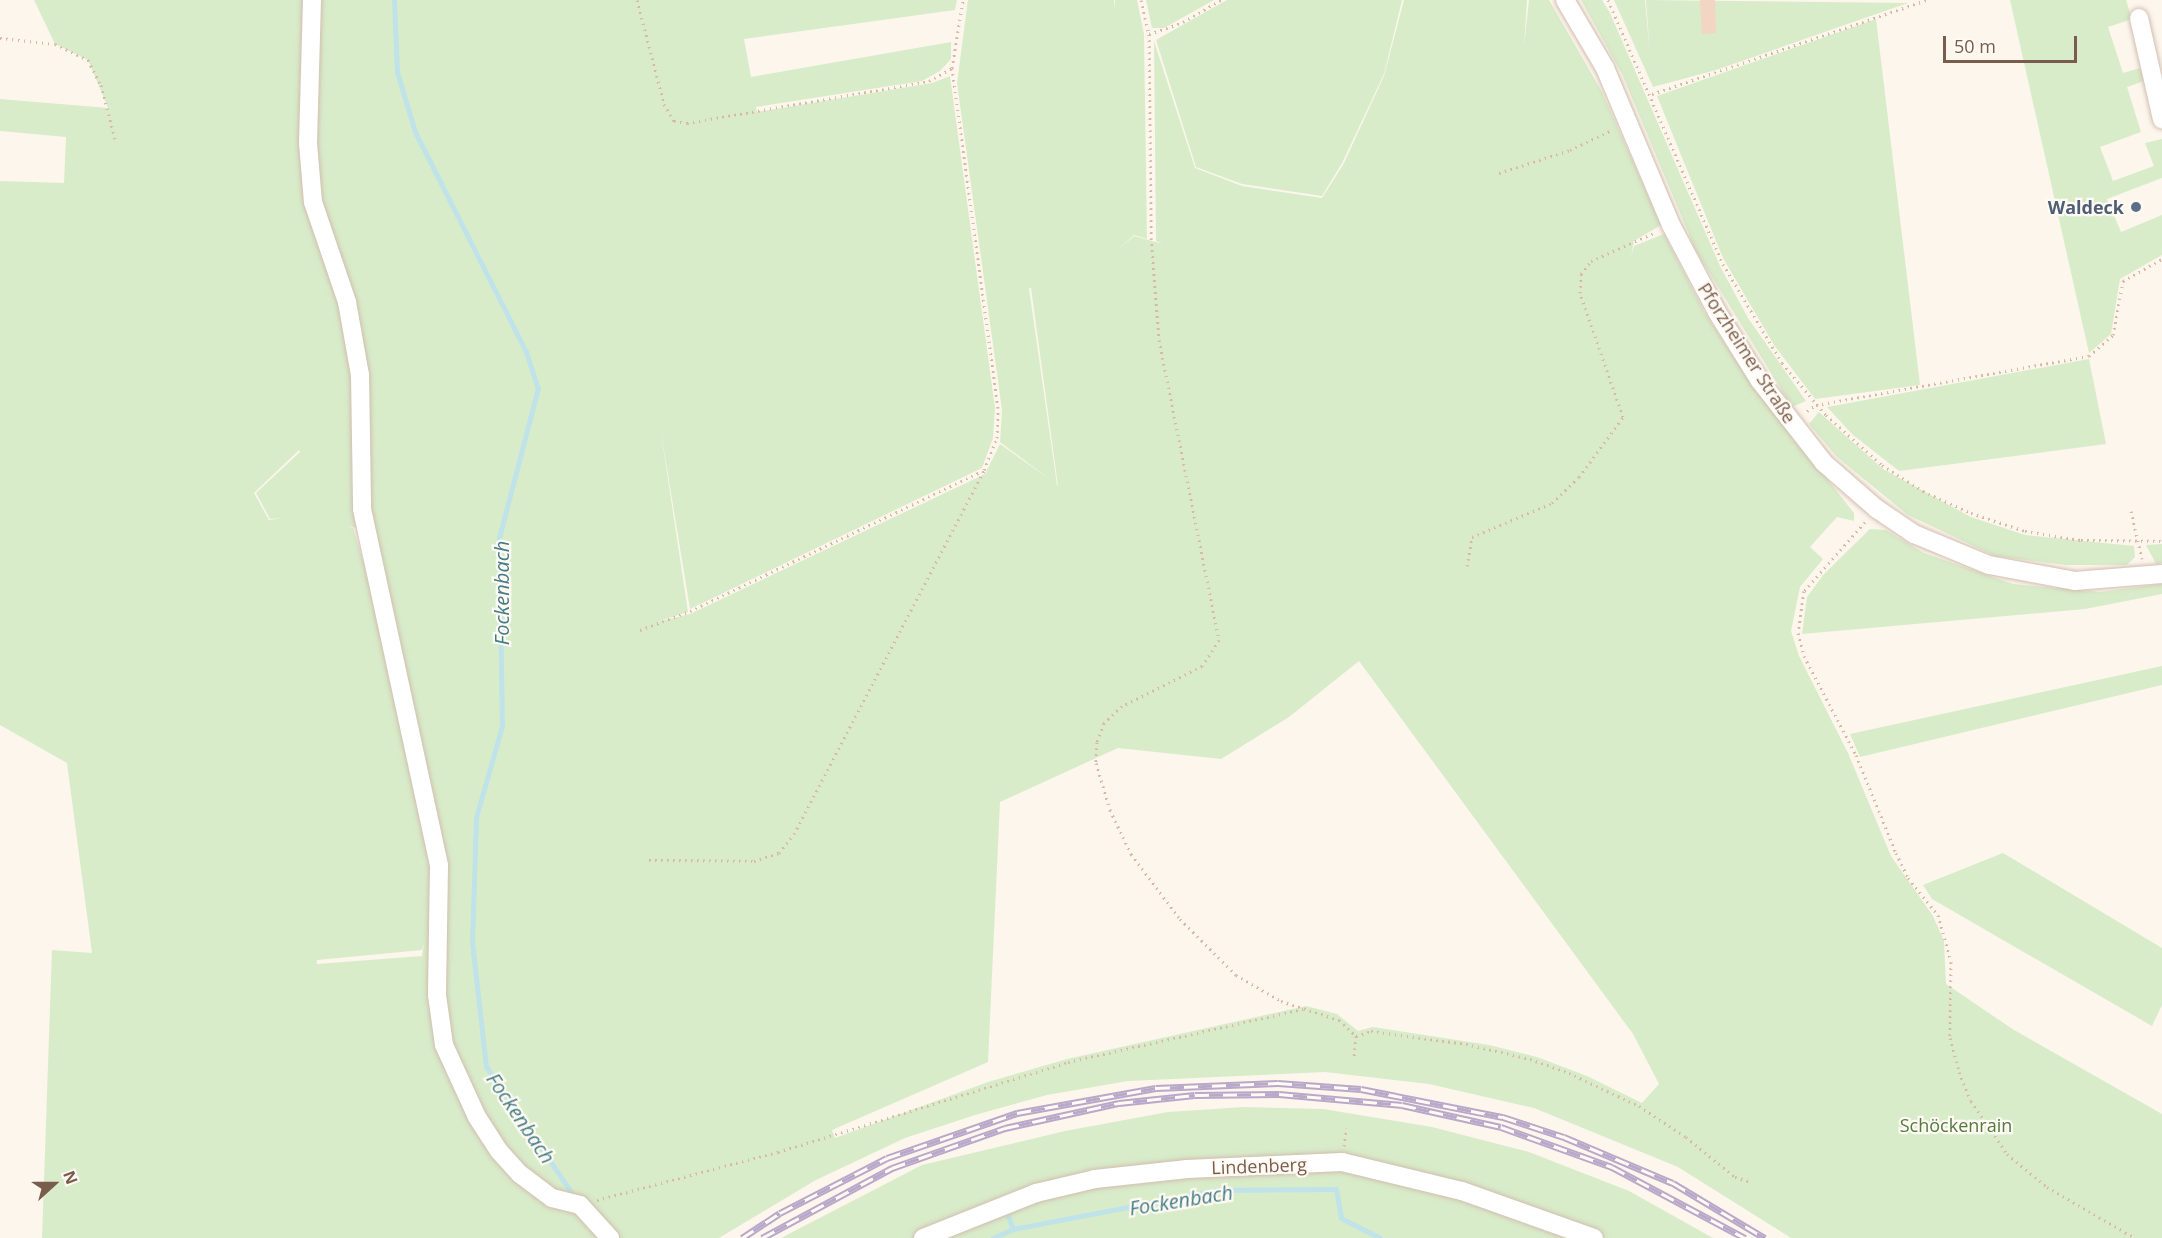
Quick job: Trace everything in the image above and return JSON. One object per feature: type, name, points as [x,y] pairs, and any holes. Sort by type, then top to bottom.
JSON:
[{"type":"street","points":[[312,0],[308,143],[313,202],[347,302],[360,375],[362,509],[439,866],[437,995],[444,1045],[477,1117],[499,1151],[552,1198],[580,1205],[610,1238]]},
{"type":"street","name":"Pforzheimer Straße","points":[[1565,0],[1605,68],[1671,225],[1717,312],[1791,423],[1824,463],[1877,509],[1924,539],[1989,565],[2075,581],[2154,575]]},
{"type":"street","points":[[2139,18],[2162,119]]},
{"type":"street","name":"Lindenberg","points":[[923,1238],[1036,1193],[1095,1179],[1186,1169],[1342,1162],[1462,1191],[1594,1238]]},
{"type":"path","points":[[637,0],[664,104],[674,121],[687,123],[929,81],[952,68]]},
{"type":"path","points":[[649,860],[754,861],[778,853],[794,834],[984,470],[997,438],[998,408],[952,68],[963,0]]},
{"type":"path","points":[[1141,0],[1149,34],[1151,238],[1159,340],[1219,640],[1202,666],[1122,706],[1104,723],[1096,763],[1110,810],[1131,854],[1180,919],[1236,975],[1281,1001],[1339,1020],[1356,1036]]},
{"type":"path","points":[[1149,34],[1183,22],[1221,0]]},
{"type":"path","points":[[1608,0],[1652,94],[1723,264],[1782,363],[1816,405],[1882,465],[1923,491],[1971,513],[2025,531],[2081,540],[2162,541]]},
{"type":"path","points":[[1652,94],[1927,0]]},
{"type":"path","points":[[0,38],[55,44],[88,60],[101,85],[115,139]]},
{"type":"path","points":[[1499,173],[1570,150],[1628,123]]},
{"type":"path","points":[[1467,566],[1472,537],[1552,503],[1579,477],[1623,417],[1580,293],[1581,274],[1591,261],[1671,225]]},
{"type":"path","points":[[1791,423],[1816,405],[2089,356],[2114,336],[2123,281],[2162,259]]},
{"type":"path","points":[[640,630],[690,611],[984,470]]},
{"type":"path","points":[[1877,509],[1804,591],[1798,618],[1804,656],[1856,755],[1908,878],[1938,915],[1951,962],[1950,1038],[1971,1101],[2007,1154],[2048,1187],[2135,1238]]},
{"type":"path","points":[[2131,511],[2140,542],[2154,575]]},
{"type":"path","points":[[580,1205],[778,1152],[1068,1062],[1305,1009]]},
{"type":"path","points":[[1356,1036],[1371,1031],[1477,1046],[1530,1059],[1586,1079],[1639,1106],[1686,1137],[1736,1177],[1751,1182]]},
{"type":"path","points":[[1354,1058],[1356,1036]]},
{"type":"green space","name":"Schöckenrain","points":[[34,0],[957,0],[955,10],[744,39],[751,77],[951,42],[951,59],[940,71],[922,81],[756,107],[757,112],[932,83],[950,76],[995,408],[993,438],[982,468],[690,609],[660,426],[688,612],[656,622],[690,614],[985,474],[1000,444],[1052,481],[1000,442],[1002,410],[957,83],[968,0],[1114,0],[1115,9],[1115,0],[1137,0],[1144,34],[1147,239],[1134,235],[1115,252],[1134,236],[1163,244],[1156,241],[1154,41],[1195,168],[1242,186],[1322,198],[1343,165],[1384,76],[1404,0],[1527,0],[1524,46],[1529,0],[1549,0],[1602,92],[1661,225],[1634,241],[1631,256],[1634,246],[1664,234],[1705,313],[1750,382],[1854,513],[1854,521],[1837,517],[1810,547],[1823,559],[1800,587],[1791,631],[1799,656],[1848,753],[1891,856],[1933,916],[1944,941],[1946,984],[2014,1030],[2162,1114],[2162,1238],[1791,1238],[1678,1167],[1534,1108],[1429,1084],[1325,1072],[1128,1081],[1047,1095],[905,1138],[816,1180],[719,1238],[42,1238],[52,950],[92,953],[67,763],[0,725],[0,181],[64,183],[66,137],[0,131],[0,99],[108,108],[88,60],[55,44]],"holes":[[[1029,288],[1031,288],[1057,485]],[[299,450],[300,452],[256,493],[270,519],[284,518],[269,520],[254,493]],[[348,526],[362,529],[383,627],[353,528]],[[1359,661],[1633,1034],[1659,1084],[1642,1103],[1587,1076],[1537,1057],[1489,1045],[1373,1027],[1358,1031],[1337,1014],[1306,1006],[1067,1059],[988,1082],[835,1138],[832,1130],[988,1062],[1000,802],[1118,748],[1221,759],[1289,717]],[[424,943],[422,956],[317,964],[317,960],[422,950]]]},
{"type":"green space","points":[[1146,0],[1214,0],[1164,28],[1152,28]]},
{"type":"green space","points":[[1227,0],[1402,0],[1384,74],[1342,163],[1322,196],[1242,184],[1196,167],[1156,40]]},
{"type":"green space","points":[[1581,0],[1602,0],[1610,13],[1720,266],[1748,318],[1806,401],[1792,407],[1696,251],[1622,74]]},
{"type":"green space","points":[[1614,0],[1645,0],[1650,55],[1646,0],[1908,3],[1716,70],[1653,87]]},
{"type":"green space","points":[[2010,0],[2126,0],[2132,19],[2108,27],[2123,73],[2140,68],[2144,81],[2127,87],[2141,132],[2100,147],[2113,181],[2154,166],[2145,143],[2162,139],[2162,178],[2107,199],[2121,232],[2162,215],[2162,255],[2120,279],[2111,334],[2089,353]]},
{"type":"green space","points":[[1876,19],[1920,385],[1815,399],[1774,345],[1723,258],[1657,96]]},
{"type":"green space","points":[[2089,359],[2106,444],[1899,471],[1853,435],[1827,407]]},
{"type":"green space","points":[[1819,412],[1883,469],[1971,517],[2025,535],[2134,546],[2135,557],[2127,565],[2066,565],[1995,556],[1908,515],[1837,457],[1809,424]]},
{"type":"green space","points":[[1870,529],[1886,530],[1924,553],[2013,584],[2100,592],[2162,584],[2162,594],[2085,609],[1802,634],[1807,597],[1824,574]]},
{"type":"green space","points":[[2162,544],[2162,563],[2156,564],[2146,545]]},
{"type":"green space","points":[[2162,666],[2162,685],[1860,757],[1850,734]]},
{"type":"green space","points":[[2003,853],[2162,948],[2162,1005],[2152,1026],[1932,899],[1923,885]]},
{"type":"green space","points":[[1244,1107],[1323,1109],[1432,1127],[1529,1152],[1629,1191],[1713,1238],[781,1238],[922,1165],[1065,1131],[1168,1112]]},
{"type":"building","points":[[1700,0],[1715,0],[1716,33],[1702,34]]},
{"type":"waterway","name":"Fockenbach","points":[[394,0],[397,72],[415,132],[526,352],[538,388],[499,538],[502,726],[476,817],[472,942],[486,1066],[571,1192]]},
{"type":"waterway","name":"Fockenbach","points":[[993,1238],[1013,1229],[1217,1190],[1336,1189],[1341,1218],[1380,1238]]},
{"type":"waterway","points":[[1008,1216],[1013,1229]]},
{"type":"railway","points":[[742,1238],[780,1213],[887,1158],[1017,1113],[1156,1088],[1278,1083],[1361,1089],[1503,1117],[1564,1137],[1673,1183],[1765,1238]]},
{"type":"railway","points":[[762,1238],[892,1168],[1005,1128],[1119,1103],[1195,1095],[1279,1094],[1402,1105],[1501,1127],[1612,1167],[1745,1238]]},
{"type":"place","name":"Waldeck","points":[[2136,207]]}]
